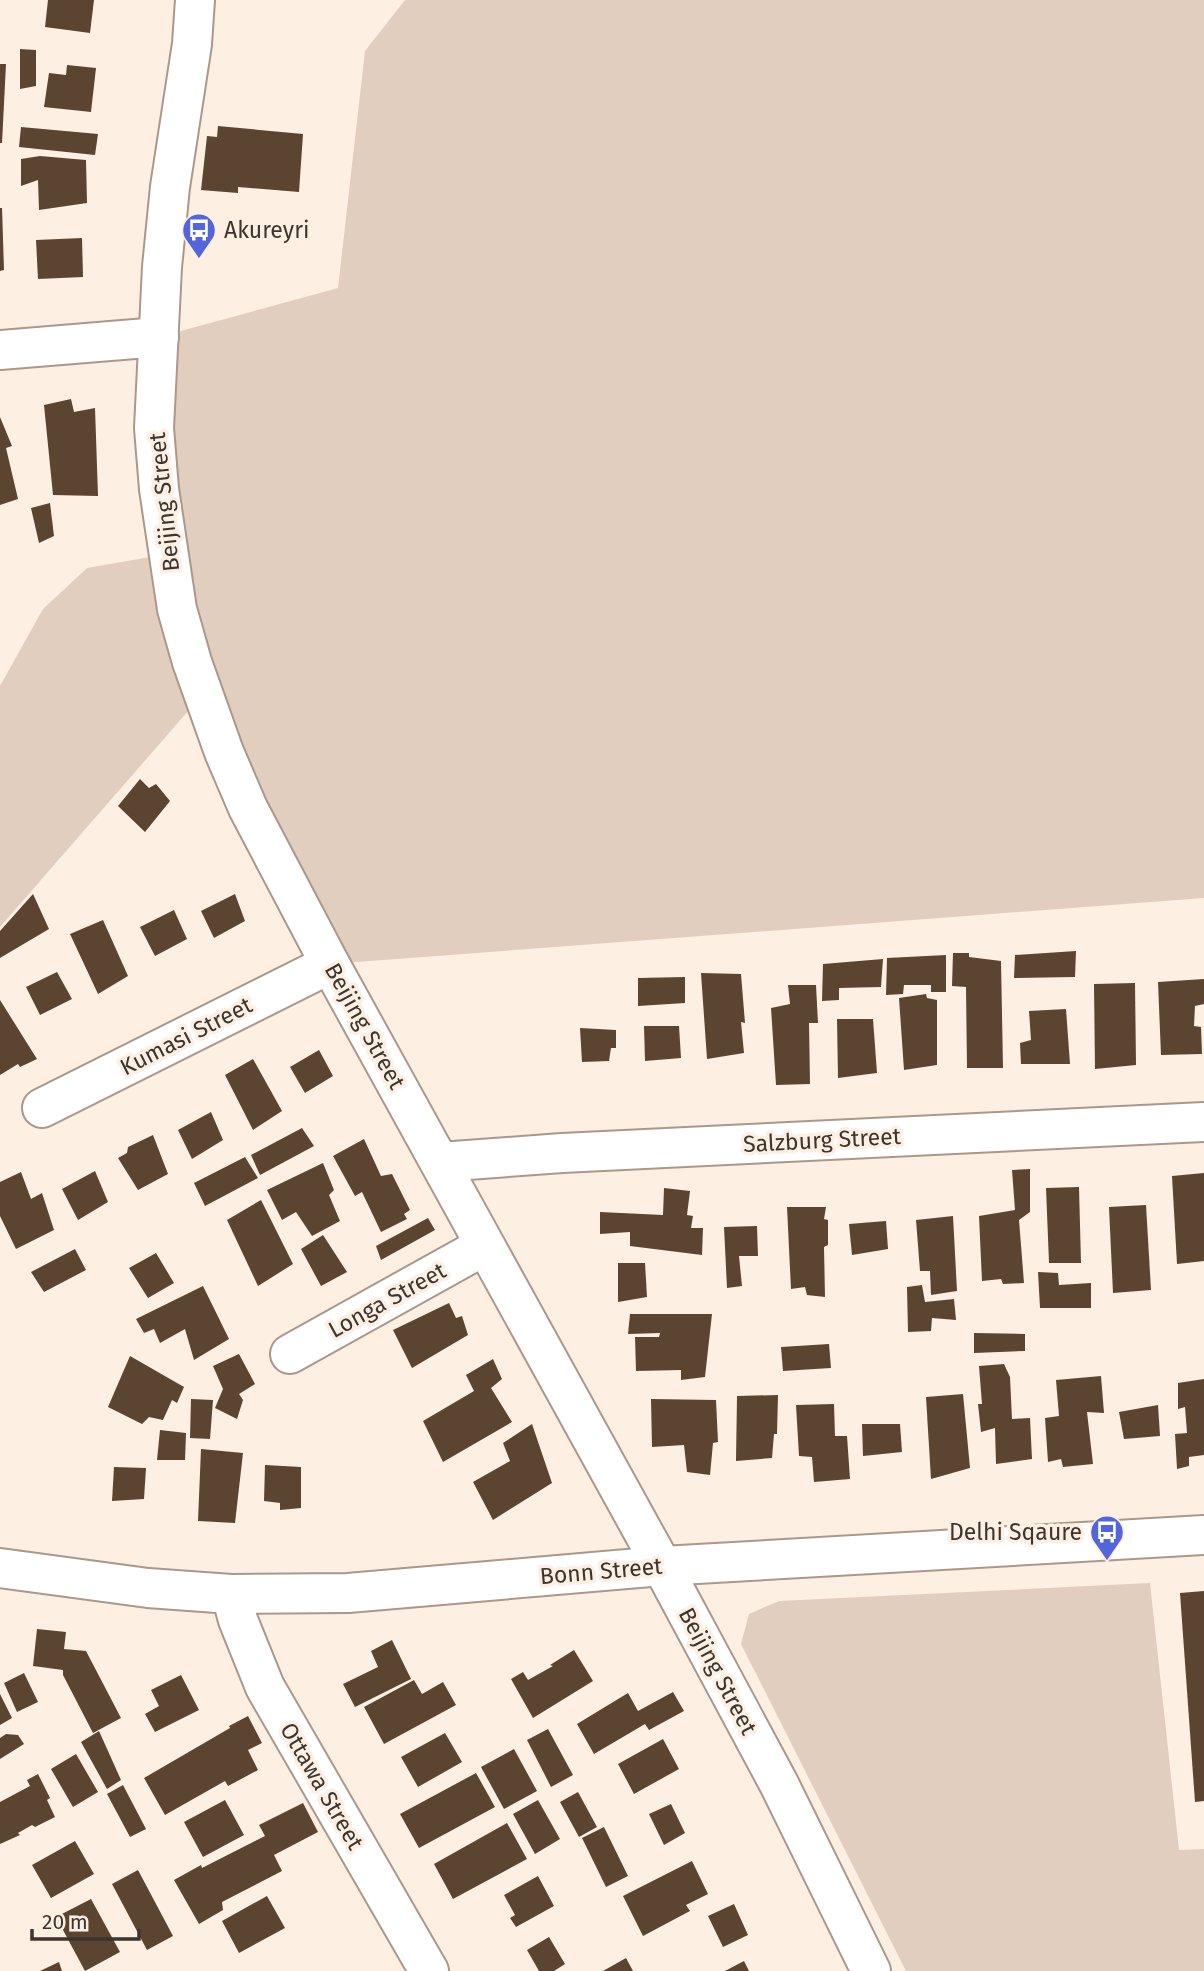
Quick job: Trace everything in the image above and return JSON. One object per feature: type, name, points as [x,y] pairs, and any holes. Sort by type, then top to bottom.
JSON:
[{"type":"street","name":"Beijing Street","points":[[195,0],[192,44],[170,187],[162,268],[154,428],[159,489],[177,609],[192,662],[248,808],[330,964],[779,1784],[871,1971]]},
{"type":"street","points":[[0,350],[159,337]]},
{"type":"street","name":"Kumasi Street","points":[[42,1108],[330,964]]},
{"type":"street","name":"Salzburg Street","points":[[440,1162],[562,1153],[1204,1122]]},
{"type":"street","name":"Longa Street","points":[[290,1354],[484,1246]]},
{"type":"street","name":"Bonn Street","points":[[0,1568],[148,1588],[231,1594],[348,1593],[662,1566],[1204,1535]]},
{"type":"street","name":"Ottawa Street","points":[[231,1594],[246,1641],[271,1698],[429,1971]]},
{"type":"shaded area","points":[[405,0],[1204,0],[1204,898],[330,964],[203,694],[0,927],[0,686],[43,609],[87,568],[168,554],[159,337],[338,288],[365,51]]},
{"type":"shaded area","points":[[1150,1583],[1179,1850],[1204,1849],[1204,1971],[906,1971],[741,1644],[749,1614],[779,1601]]},
{"type":"building","points":[[48,0],[94,0],[90,33],[45,27]]},
{"type":"building","points":[[20,49],[36,50],[36,86],[20,89]]},
{"type":"building","points":[[0,64],[6,64],[2,143],[0,143]]},
{"type":"building","points":[[67,65],[96,68],[91,112],[44,107],[49,73],[66,75]]},
{"type":"building","points":[[218,126],[303,134],[299,192],[238,187],[238,193],[201,190],[207,136],[217,137]]},
{"type":"building","points":[[21,127],[98,134],[95,155],[19,147]]},
{"type":"building","points":[[40,156],[86,160],[87,203],[39,210],[38,180],[21,186],[21,159]]},
{"type":"building","points":[[0,208],[4,270],[0,271]]},
{"type":"building","points":[[82,238],[83,277],[38,279],[36,240]]},
{"type":"building","points":[[71,399],[74,412],[95,408],[98,496],[53,495],[44,405]]},
{"type":"building","points":[[0,417],[12,446],[6,448],[18,499],[0,505]]},
{"type":"building","points":[[50,503],[54,536],[39,543],[31,508]]},
{"type":"building","points":[[140,779],[149,788],[156,784],[170,801],[145,832],[118,806]]},
{"type":"building","points":[[33,894],[49,929],[0,958],[0,931]]},
{"type":"building","points":[[235,894],[245,921],[214,938],[201,911]]},
{"type":"building","points":[[174,910],[187,939],[155,956],[140,927]]},
{"type":"building","points":[[103,920],[128,976],[98,994],[70,934]]},
{"type":"building","points":[[1076,951],[1075,977],[1014,978],[1015,955]]},
{"type":"building","points":[[953,953],[969,953],[969,957],[1001,961],[1003,1068],[967,1068],[966,987],[952,986]]},
{"type":"building","points":[[946,955],[946,992],[931,992],[931,985],[904,985],[903,994],[886,995],[887,958]]},
{"type":"building","points":[[883,959],[881,987],[839,988],[839,1000],[822,1001],[823,964]]},
{"type":"building","points":[[57,972],[72,999],[40,1015],[26,987]]},
{"type":"building","points":[[701,973],[741,974],[745,1023],[741,1022],[744,1053],[707,1059]]},
{"type":"building","points":[[685,977],[685,1003],[638,1006],[638,978]]},
{"type":"building","points":[[1204,979],[1204,1004],[1195,1006],[1194,1026],[1201,1027],[1202,1054],[1161,1055],[1158,982]]},
{"type":"building","points":[[1135,983],[1136,1065],[1095,1069],[1094,984]]},
{"type":"building","points":[[788,985],[816,985],[818,1023],[809,1023],[810,1084],[776,1085],[771,1008],[790,1004]]},
{"type":"building","points":[[926,994],[927,998],[937,1000],[937,1065],[904,1070],[899,998]]},
{"type":"building","points":[[0,1000],[37,1059],[20,1067],[18,1064],[0,1075]]},
{"type":"building","points":[[1066,1009],[1070,1064],[1021,1064],[1020,1043],[1031,1040],[1029,1011]]},
{"type":"building","points":[[837,1019],[873,1019],[877,1073],[838,1078]]},
{"type":"building","points":[[644,1026],[679,1026],[681,1058],[645,1061]]},
{"type":"building","points":[[580,1028],[616,1030],[616,1048],[611,1048],[609,1061],[582,1062]]},
{"type":"building","points":[[319,1050],[333,1076],[305,1093],[290,1067]]},
{"type":"building","points":[[253,1059],[282,1111],[253,1130],[225,1075]]},
{"type":"building","points":[[211,1112],[223,1140],[192,1159],[178,1130]]},
{"type":"building","points":[[302,1128],[314,1146],[260,1175],[251,1155]]},
{"type":"building","points":[[153,1135],[168,1174],[138,1190],[118,1158],[127,1153],[128,1147]]},
{"type":"building","points":[[364,1139],[381,1176],[392,1174],[410,1210],[404,1214],[407,1219],[381,1232],[362,1192],[355,1196],[333,1156]]},
{"type":"building","points":[[245,1157],[258,1178],[205,1206],[194,1183]]},
{"type":"building","points":[[323,1163],[334,1190],[329,1195],[340,1221],[312,1236],[296,1212],[282,1220],[267,1190]]},
{"type":"building","points":[[1030,1169],[1030,1212],[1019,1220],[1024,1283],[1003,1284],[1001,1279],[982,1281],[979,1216],[1015,1210],[1012,1170]]},
{"type":"building","points":[[95,1171],[108,1202],[78,1220],[62,1189]]},
{"type":"building","points":[[21,1172],[31,1199],[42,1193],[54,1230],[16,1249],[0,1216],[0,1182]]},
{"type":"building","points":[[1204,1173],[1204,1261],[1177,1264],[1172,1176]]},
{"type":"building","points":[[1079,1187],[1081,1263],[1049,1263],[1046,1188]]},
{"type":"building","points":[[664,1188],[690,1191],[687,1215],[693,1216],[691,1228],[703,1228],[702,1255],[630,1246],[630,1232],[600,1234],[600,1212],[663,1215]]},
{"type":"building","points":[[261,1200],[293,1264],[258,1286],[227,1220]]},
{"type":"building","points":[[1146,1205],[1151,1290],[1113,1293],[1109,1207]]},
{"type":"building","points":[[787,1207],[826,1207],[824,1219],[828,1220],[828,1245],[824,1247],[825,1297],[807,1295],[805,1287],[791,1289]]},
{"type":"building","points":[[953,1216],[957,1291],[931,1295],[930,1271],[920,1271],[916,1220]]},
{"type":"building","points":[[428,1218],[435,1230],[381,1260],[376,1246]]},
{"type":"building","points":[[886,1221],[888,1249],[852,1255],[849,1224]]},
{"type":"building","points":[[757,1226],[758,1256],[739,1256],[742,1286],[727,1288],[724,1227]]},
{"type":"building","points":[[323,1235],[347,1272],[321,1286],[301,1249]]},
{"type":"building","points":[[75,1249],[86,1270],[44,1292],[31,1272]]},
{"type":"building","points":[[156,1253],[174,1283],[148,1298],[129,1268]]},
{"type":"building","points":[[618,1263],[645,1263],[647,1297],[618,1302]]},
{"type":"building","points":[[1038,1272],[1058,1273],[1059,1285],[1091,1283],[1091,1308],[1040,1308]]},
{"type":"building","points":[[922,1285],[925,1302],[954,1299],[956,1320],[932,1318],[931,1331],[908,1332],[907,1287]]},
{"type":"building","points":[[203,1286],[229,1339],[194,1360],[185,1329],[160,1343],[154,1329],[144,1333],[136,1319]]},
{"type":"building","points":[[449,1303],[456,1318],[462,1316],[468,1335],[412,1368],[393,1330]]},
{"type":"building","points":[[630,1314],[712,1314],[705,1377],[681,1380],[681,1370],[636,1371],[635,1337],[659,1337],[660,1333],[628,1334]]},
{"type":"building","points":[[974,1333],[1025,1334],[1025,1351],[974,1353]]},
{"type":"building","points":[[829,1344],[831,1368],[783,1371],[781,1347]]},
{"type":"building","points":[[239,1354],[255,1384],[239,1394],[243,1400],[237,1419],[215,1408],[223,1389],[213,1366]]},
{"type":"building","points":[[130,1356],[184,1387],[177,1403],[172,1400],[163,1420],[149,1417],[142,1424],[108,1407]]},
{"type":"building","points":[[493,1359],[502,1379],[491,1388],[512,1422],[443,1462],[423,1421],[474,1391],[466,1375]]},
{"type":"building","points":[[1004,1364],[1010,1377],[1012,1419],[1030,1418],[1032,1459],[996,1464],[995,1428],[981,1432],[978,1404],[982,1404],[979,1366]]},
{"type":"building","points":[[1101,1376],[1104,1413],[1087,1412],[1093,1464],[1063,1467],[1061,1459],[1048,1462],[1045,1418],[1059,1416],[1056,1380]]},
{"type":"building","points":[[1204,1379],[1204,1455],[1189,1457],[1189,1466],[1177,1469],[1175,1434],[1187,1433],[1185,1407],[1178,1409],[1178,1383]]},
{"type":"building","points":[[963,1394],[970,1468],[931,1479],[926,1397]]},
{"type":"building","points":[[778,1395],[777,1434],[774,1434],[772,1458],[736,1461],[737,1396]]},
{"type":"building","points":[[191,1399],[213,1400],[210,1439],[190,1438]]},
{"type":"building","points":[[651,1399],[716,1400],[718,1442],[713,1443],[710,1475],[687,1472],[684,1445],[652,1447]]},
{"type":"building","points":[[834,1404],[835,1436],[847,1436],[850,1479],[814,1482],[812,1457],[799,1456],[796,1405]]},
{"type":"building","points":[[1158,1405],[1160,1436],[1124,1439],[1119,1412]]},
{"type":"building","points":[[532,1424],[552,1483],[493,1520],[473,1482],[510,1461],[503,1443]]},
{"type":"building","points":[[862,1424],[900,1424],[902,1452],[863,1456]]},
{"type":"building","points":[[160,1430],[186,1433],[185,1460],[157,1460]]},
{"type":"building","points":[[201,1449],[243,1453],[235,1523],[198,1521]]},
{"type":"building","points":[[265,1465],[301,1467],[301,1508],[280,1510],[280,1503],[264,1501]]},
{"type":"building","points":[[114,1467],[146,1468],[144,1499],[112,1501]]},
{"type":"building","points":[[1204,1591],[1204,1801],[1195,1802],[1180,1593]]},
{"type":"building","points":[[37,1629],[66,1632],[64,1649],[86,1651],[121,1718],[93,1733],[63,1675],[63,1670],[33,1666]]},
{"type":"building","points":[[392,1640],[411,1679],[355,1707],[343,1684],[378,1667],[371,1651]]},
{"type":"building","points":[[574,1650],[593,1681],[533,1718],[511,1679],[523,1672],[528,1680]]},
{"type":"building","points":[[24,1673],[38,1702],[17,1712],[4,1683]]},
{"type":"building","points":[[181,1675],[199,1710],[155,1732],[145,1714],[159,1706],[151,1690]]},
{"type":"building","points":[[414,1680],[422,1694],[443,1682],[456,1705],[384,1744],[364,1707]]},
{"type":"building","points":[[673,1692],[684,1711],[649,1730],[645,1724],[594,1754],[577,1724],[628,1693],[638,1711]]},
{"type":"building","points":[[0,1694],[12,1718],[0,1725]]},
{"type":"building","points":[[248,1716],[262,1743],[248,1750],[258,1770],[228,1786],[225,1781],[165,1815],[144,1778]]},
{"type":"building","points":[[548,1729],[573,1775],[551,1787],[527,1740]]},
{"type":"building","points":[[99,1731],[121,1780],[107,1789],[81,1742]]},
{"type":"building","points":[[445,1733],[462,1762],[418,1787],[401,1757]]},
{"type":"building","points":[[6,1734],[18,1735],[24,1744],[0,1759],[0,1738]]},
{"type":"building","points":[[663,1739],[679,1769],[634,1794],[618,1764]]},
{"type":"building","points":[[514,1749],[537,1791],[504,1809],[481,1767]]},
{"type":"building","points":[[76,1754],[98,1792],[73,1807],[51,1769]]},
{"type":"building","points":[[476,1773],[495,1807],[419,1848],[400,1814]]},
{"type":"building","points":[[38,1774],[50,1798],[47,1800],[55,1817],[35,1827],[32,1825],[18,1833],[20,1835],[0,1844],[0,1802],[30,1786],[27,1780]]},
{"type":"building","points":[[123,1785],[146,1829],[130,1837],[107,1794]]},
{"type":"building","points":[[578,1792],[597,1827],[579,1837],[560,1802]]},
{"type":"building","points":[[225,1800],[244,1835],[203,1857],[184,1822]]},
{"type":"building","points":[[538,1800],[560,1839],[535,1854],[513,1814]]},
{"type":"building","points":[[303,1803],[318,1832],[274,1855],[282,1871],[222,1902],[223,1910],[199,1924],[174,1880],[265,1836],[259,1825]]},
{"type":"building","points":[[671,1804],[685,1833],[664,1845],[649,1814]]},
{"type":"building","points":[[507,1823],[527,1859],[453,1899],[434,1864]]},
{"type":"building","points":[[604,1827],[628,1876],[606,1887],[582,1838]]},
{"type":"building","points":[[75,1841],[94,1874],[51,1898],[32,1865]]},
{"type":"building","points":[[692,1861],[708,1894],[686,1905],[690,1911],[643,1936],[623,1896]]},
{"type":"building","points":[[138,1870],[173,1936],[147,1950],[112,1884]]},
{"type":"building","points":[[538,1876],[554,1906],[516,1927],[510,1918],[515,1915],[504,1895]]},
{"type":"building","points":[[267,1896],[285,1928],[239,1953],[222,1921]]},
{"type":"building","points":[[91,1899],[120,1952],[85,1971],[56,1917]]},
{"type":"building","points":[[734,1904],[748,1935],[723,1947],[708,1916]]},
{"type":"building","points":[[549,1937],[565,1964],[554,1971],[539,1971],[527,1950]]},
{"type":"building","points":[[626,1958],[633,1971],[603,1971]]},
{"type":"building","points":[[744,1961],[749,1971],[725,1971]]},
{"type":"building","points":[[59,1962],[62,1971],[40,1971]]},
{"type":"place","name":"Akureyri","points":[[199,260]]},
{"type":"place","name":"Delhi Sqaure","points":[[1107,1562]]}]
